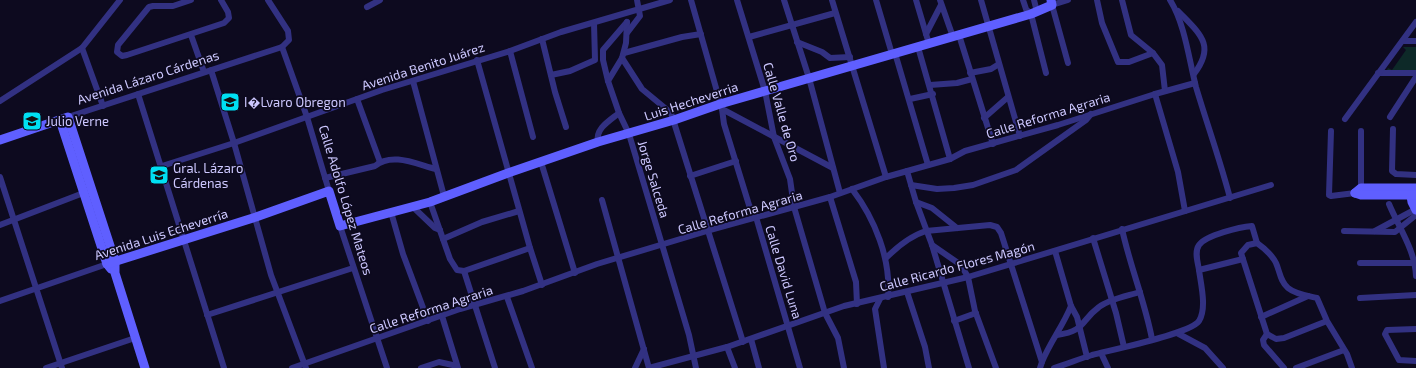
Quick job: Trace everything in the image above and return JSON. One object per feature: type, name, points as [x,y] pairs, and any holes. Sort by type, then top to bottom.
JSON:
[{"type":"street","points":[[0,101],[82,48],[120,0]]},
{"type":"street","points":[[191,0],[173,6],[153,6],[148,8],[118,45],[117,52],[122,56],[127,55],[191,35],[227,21],[229,15],[221,0]]},
{"type":"street","points":[[268,0],[288,31],[288,40],[282,47]]},
{"type":"street","points":[[366,7],[380,0]]},
{"type":"street","points":[[627,33],[640,16],[637,0]]},
{"type":"street","name":"Avenida Benito Juárez","points":[[162,166],[234,143],[357,99],[476,60],[594,22],[670,0]]},
{"type":"street","name":"Calle David Luna","points":[[691,0],[721,106],[724,124],[749,205],[756,217],[800,368]]},
{"type":"street","name":"Calle Valle de Oro","points":[[737,0],[765,91],[774,137],[790,179],[794,207],[825,313],[838,338],[844,368]]},
{"type":"street","points":[[784,0],[809,78],[840,193]]},
{"type":"street","points":[[832,0],[886,177]]},
{"type":"street","points":[[876,0],[910,99],[928,165]]},
{"type":"street","points":[[916,0],[929,44]]},
{"type":"street","points":[[981,0],[998,64],[1020,136]]},
{"type":"street","points":[[1023,0],[1026,9],[1034,13]]},
{"type":"street","points":[[1034,0],[1034,13],[1046,73]]},
{"type":"street","points":[[1068,0],[1052,3],[1068,63]]},
{"type":"street","points":[[1097,0],[1102,23],[1118,62],[1129,62],[1153,53]]},
{"type":"street","points":[[1122,0],[1131,35],[1153,53],[1162,65],[1166,91]]},
{"type":"street","points":[[1170,0],[1204,42],[1206,52],[1203,63],[1194,74]]},
{"type":"street","points":[[926,34],[941,2]]},
{"type":"street","points":[[941,2],[971,76],[993,144]]},
{"type":"street","name":"Luis Hecheverria","points":[[340,226],[430,202],[598,142],[721,106],[765,91],[1034,13],[1052,3]]},
{"type":"street","points":[[1176,9],[1194,74],[1195,83],[1230,198]]},
{"type":"street","points":[[608,81],[623,55],[627,33],[626,13]]},
{"type":"street","points":[[749,37],[835,13]]},
{"type":"street","points":[[594,22],[595,60]]},
{"type":"street","points":[[551,75],[570,70],[595,60],[627,22]]},
{"type":"street","points":[[1345,119],[1416,22]]},
{"type":"street","points":[[623,55],[682,37],[701,34]]},
{"type":"street","points":[[191,35],[204,72]]},
{"type":"street","points":[[542,39],[566,127]]},
{"type":"street","points":[[1403,41],[1416,41]]},
{"type":"street","points":[[797,42],[822,52],[830,58],[840,59],[850,57]]},
{"type":"street","name":"Avenida Lázaro Cárdenas","points":[[0,140],[282,47]]},
{"type":"street","name":"Calle Adolfo López Mateos","points":[[282,47],[307,117],[353,268],[387,368]]},
{"type":"street","points":[[918,47],[933,94],[950,159]]},
{"type":"street","points":[[82,48],[102,106]]},
{"type":"street","points":[[510,50],[533,137]]},
{"type":"street","name":"Jorge Salceda","points":[[603,50],[608,81],[629,134],[689,335],[696,368]]},
{"type":"street","points":[[623,55],[639,85],[651,98],[669,110],[674,120],[707,231],[743,342]]},
{"type":"street","points":[[476,60],[519,211],[542,285]]},
{"type":"street","points":[[930,85],[957,83],[991,69],[998,64]]},
{"type":"street","points":[[211,70],[256,217],[271,275],[279,292],[305,366]]},
{"type":"street","points":[[1378,73],[1416,73]]},
{"type":"street","points":[[1390,117],[1416,78]]},
{"type":"street","points":[[413,81],[444,196]]},
{"type":"street","name":"Calle Reforma Agraria","points":[[292,368],[305,366],[378,338],[476,305],[507,297],[618,258],[662,246],[707,231],[830,197],[886,177],[950,159],[965,151],[993,144],[1195,83]]},
{"type":"street","points":[[138,94],[162,166],[224,368]]},
{"type":"street","points":[[910,99],[933,94]]},
{"type":"street","points":[[1155,94],[1178,172],[1185,211]]},
{"type":"street","points":[[984,118],[1008,98]]},
{"type":"street","points":[[357,99],[380,162]]},
{"type":"street","points":[[721,106],[774,137],[833,168]]},
{"type":"street","points":[[598,142],[597,136],[600,130],[619,112]]},
{"type":"street","points":[[911,185],[937,189],[954,188],[973,185],[1016,170],[1086,120],[1092,113]]},
{"type":"street","points":[[64,119],[145,368]]},
{"type":"street","points":[[1393,129],[1392,171],[1396,174],[1416,175]]},
{"type":"street","points":[[1331,131],[1329,195],[1359,192],[1413,191],[1416,209],[1374,232]]},
{"type":"street","points":[[1359,192],[1361,131]]},
{"type":"street","points":[[325,178],[375,166],[380,162],[393,158],[436,169]]},
{"type":"street","points":[[541,162],[575,273]]},
{"type":"street","points":[[690,176],[736,162]]},
{"type":"street","points":[[907,171],[916,202],[932,245],[969,368]]},
{"type":"street","points":[[0,177],[61,366]]},
{"type":"street","name":"Calle Ricardo Flores Magón","points":[[649,368],[728,347],[825,313],[968,277],[1271,185]]},
{"type":"street","points":[[852,189],[861,201],[886,258],[889,276],[888,297]]},
{"type":"street","name":"Avenida Luis Echeverría","points":[[0,300],[256,217],[329,191]]},
{"type":"street","points":[[0,225],[87,192]]},
{"type":"street","points":[[830,197],[856,282],[857,304]]},
{"type":"street","points":[[602,200],[649,368]]},
{"type":"street","points":[[430,202],[450,259],[457,270],[464,271],[530,248]]},
{"type":"street","points":[[916,202],[932,208],[957,228]]},
{"type":"street","points":[[1389,204],[1415,263],[1416,276]]},
{"type":"street","points":[[413,207],[435,228],[440,230]]},
{"type":"street","points":[[443,239],[482,222],[519,211]]},
{"type":"street","points":[[392,212],[403,254],[428,321]]},
{"type":"street","points":[[1344,231],[1395,232],[1416,215]]},
{"type":"street","points":[[886,258],[899,246],[917,234],[926,231],[990,225],[997,227],[1001,233],[1011,263],[1041,365]]},
{"type":"street","points":[[1054,368],[1076,360],[1177,333],[1197,323],[1203,309],[1197,251],[1198,245],[1223,232],[1252,226],[1257,243],[1264,248],[1276,262],[1279,277],[1288,288],[1317,298],[1327,321],[1344,350],[1352,368]]},
{"type":"street","points":[[1122,229],[1128,257],[1140,292],[1152,339]]},
{"type":"street","points":[[1093,238],[1111,301],[1116,313],[1124,348]]},
{"type":"street","points":[[1257,243],[1248,245],[1241,253],[1267,334],[1276,339],[1284,338],[1327,321]]},
{"type":"street","points":[[932,245],[961,265],[968,277],[976,313],[996,368]]},
{"type":"street","points":[[1056,251],[1071,306],[1080,328],[1087,357]]},
{"type":"street","points":[[1199,270],[1243,259]]},
{"type":"street","points":[[1360,262],[1415,263]]},
{"type":"street","points":[[208,315],[353,268]]},
{"type":"street","points":[[464,271],[495,368]]},
{"type":"street","points":[[907,292],[925,347],[929,368]]},
{"type":"street","points":[[1057,335],[1066,334],[1080,328],[1099,306],[1140,292]]},
{"type":"street","points":[[1261,317],[1308,296]]},
{"type":"street","points":[[1360,298],[1416,296]]},
{"type":"street","points":[[507,297],[532,368]]},
{"type":"street","points":[[880,299],[875,312],[884,368]]},
{"type":"street","points":[[1041,365],[1050,344],[1064,325],[1071,306]]},
{"type":"street","points":[[954,321],[976,313]]},
{"type":"street","points":[[442,316],[458,367]]},
{"type":"street","points":[[1416,329],[1387,330],[1385,334],[1399,360],[1416,361]]},
{"type":"street","points":[[1177,333],[1205,348],[1223,368]]},
{"type":"street","points":[[1267,334],[1263,340],[1264,345],[1284,368]]},
{"type":"street","points":[[46,368],[61,366],[135,338]]},
{"type":"street","points":[[751,339],[759,368]]},
{"type":"street","points":[[728,347],[734,368]]},
{"type":"street","points":[[635,368],[644,349]]},
{"type":"street","points":[[1296,368],[1344,350]]},
{"type":"street","points":[[1101,353],[1108,368]]},
{"type":"street","points":[[1076,360],[1076,368]]},
{"type":"street","points":[[421,368],[439,362],[458,367]]},
{"type":"green space","points":[[1403,47],[1416,47],[1416,71],[1387,70],[1388,68],[1392,70],[1406,50]]},
{"type":"place","name":"I�Lvaro Obregon","points":[[230,102]]},
{"type":"place","name":"Julio Verne","points":[[32,121]]},
{"type":"place","name":"Gral. Lázaro Cárdenas","points":[[159,175]]}]
